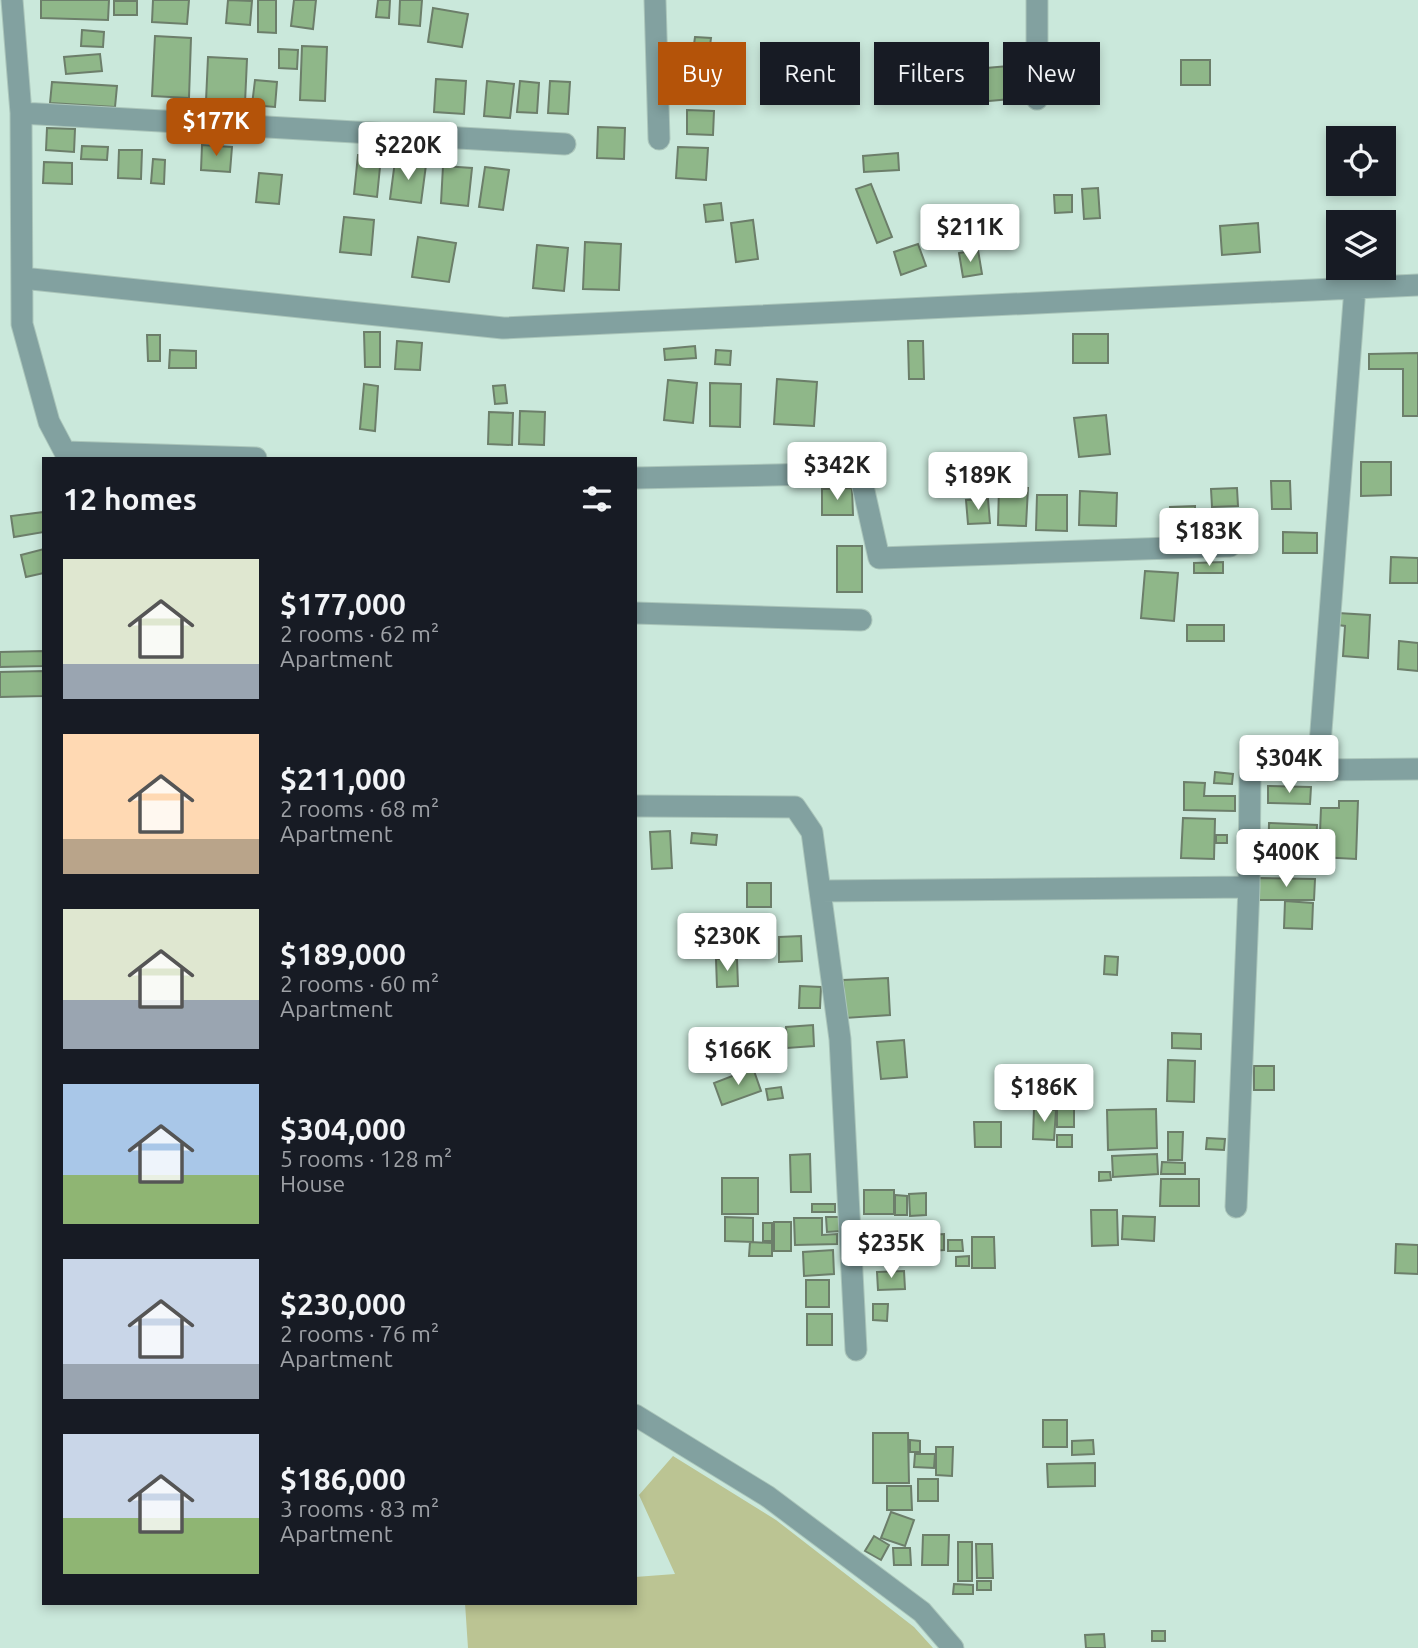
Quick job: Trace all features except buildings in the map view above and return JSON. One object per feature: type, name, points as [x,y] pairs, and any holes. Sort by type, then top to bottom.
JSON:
[{"type":"street","points":[[12,0],[21,113],[10,165],[22,278],[22,324],[49,422],[67,455],[193,457]]},
{"type":"street","points":[[655,0],[659,139]]},
{"type":"street","points":[[1037,0],[1037,42]]},
{"type":"street","points":[[21,113],[565,144]]},
{"type":"street","points":[[22,278],[503,328],[1418,285]]},
{"type":"street","points":[[1355,288],[1318,770],[1418,769]]},
{"type":"street","points":[[637,478],[860,473],[879,558],[1230,546]]},
{"type":"street","points":[[637,613],[861,620]]},
{"type":"street","points":[[1236,1207],[1249,887],[1250,774]]},
{"type":"street","points":[[637,806],[795,807],[812,832],[840,1040],[856,1350]]},
{"type":"street","points":[[820,891],[1249,887]]},
{"type":"street","points":[[637,1416],[767,1496],[922,1612],[953,1648]]},
{"type":"green space","points":[[673,1456],[776,1520],[914,1627],[933,1648],[468,1648],[465,1605],[637,1605],[637,1577],[675,1574],[639,1495]]}]
